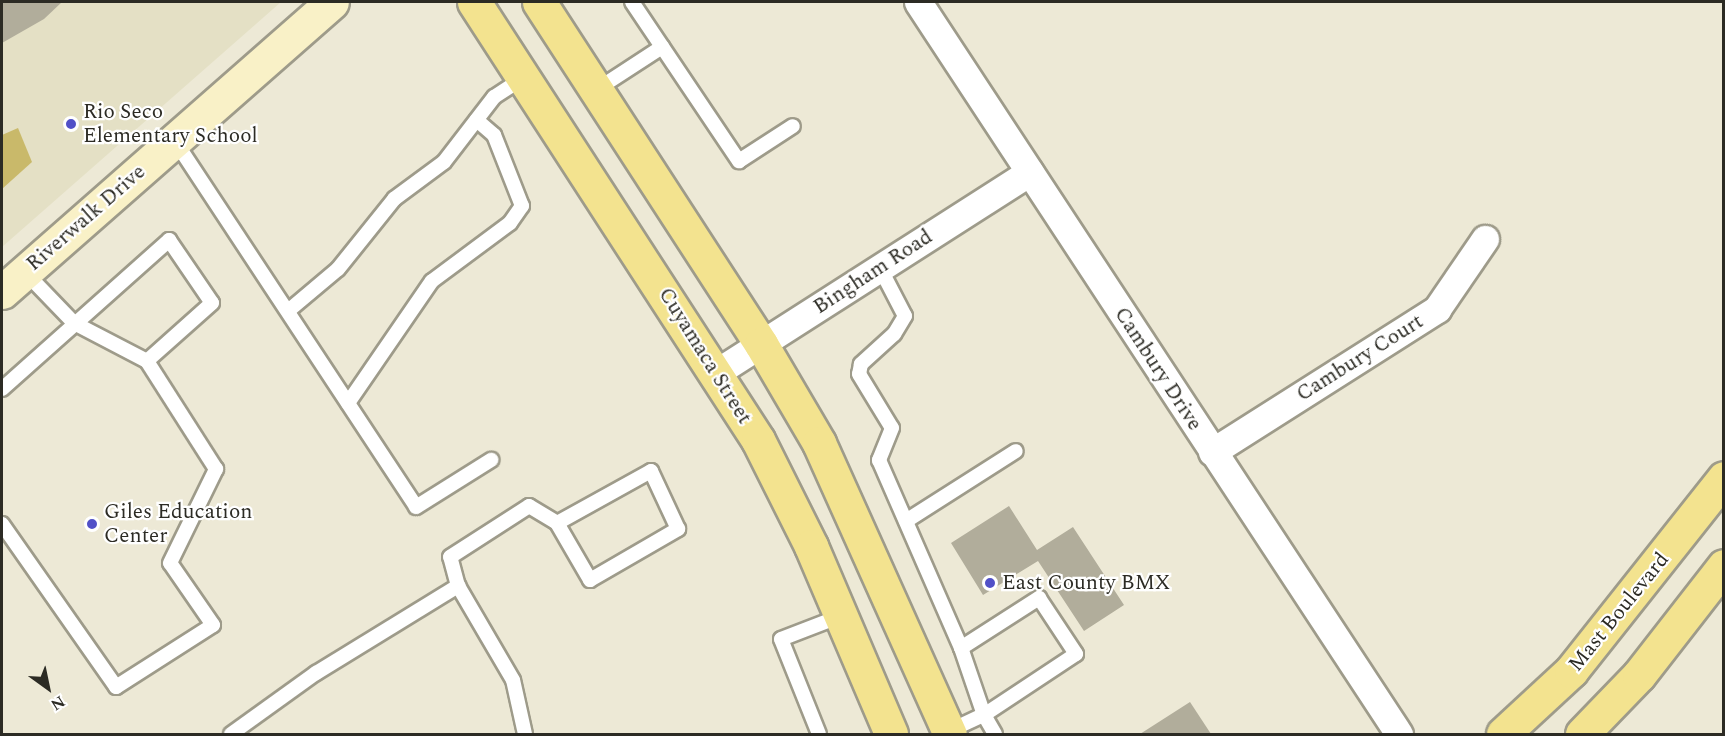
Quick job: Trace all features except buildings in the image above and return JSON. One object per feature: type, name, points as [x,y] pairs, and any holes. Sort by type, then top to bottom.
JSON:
[{"type":"main road","name":"Cuyamaca Street","points":[[474,2],[717,372],[778,479],[841,616],[891,735]]},
{"type":"main road","points":[[539,2],[761,344],[850,505],[950,733]]},
{"type":"main road","name":"Mast Boulevard","points":[[1503,735],[1571,671],[1724,478]]},
{"type":"main road","points":[[1582,735],[1639,675],[1724,567]]},
{"type":"street","name":"Riverwalk Drive","points":[[13,282],[332,2]]},
{"type":"street","name":"Cambury Drive","points":[[918,2],[1399,735]]},
{"type":"street","name":"Bingham Road","points":[[717,372],[1030,172]]},
{"type":"street","name":"Cambury Court","points":[[1212,452],[1437,309],[1485,239]]},
{"type":"lane","points":[[632,2],[739,161],[793,126]]},
{"type":"lane","points":[[596,90],[662,47]]},
{"type":"lane","points":[[288,311],[338,269],[394,199],[444,162],[494,98],[523,78]]},
{"type":"lane","points":[[348,403],[432,281],[510,223],[522,206],[494,135],[477,120]]},
{"type":"lane","points":[[175,141],[416,507],[491,460]]},
{"type":"lane","points":[[2,389],[169,240],[212,303],[147,361]]},
{"type":"lane","points":[[880,268],[905,316],[894,334],[861,364],[859,374],[892,428],[879,460],[962,648],[984,715],[995,735]]},
{"type":"lane","points":[[2,524],[116,687],[213,625],[170,563],[216,469],[147,361],[74,323],[13,282]]},
{"type":"lane","points":[[906,521],[1016,451]]},
{"type":"lane","points":[[525,735],[513,680],[458,586],[450,557],[530,506],[557,523],[590,580],[678,528],[651,471],[557,523]]},
{"type":"lane","points":[[231,735],[316,673],[458,586]]},
{"type":"lane","points":[[950,733],[984,715],[1076,654],[1038,598],[962,648]]},
{"type":"lane","points":[[819,735],[781,639],[841,616]]},
{"type":"shaded area","name":"Rio Seco Elementary School","points":[[2,2],[281,2],[2,247]]},
{"type":"shaded area","points":[[18,128],[32,162],[2,189],[2,135]]},
{"type":"place","name":"Rio Seco Elementary School","points":[[71,124]]},
{"type":"place","name":"Giles Education Center","points":[[92,524]]},
{"type":"place","name":"East County BMX","points":[[990,583]]}]
